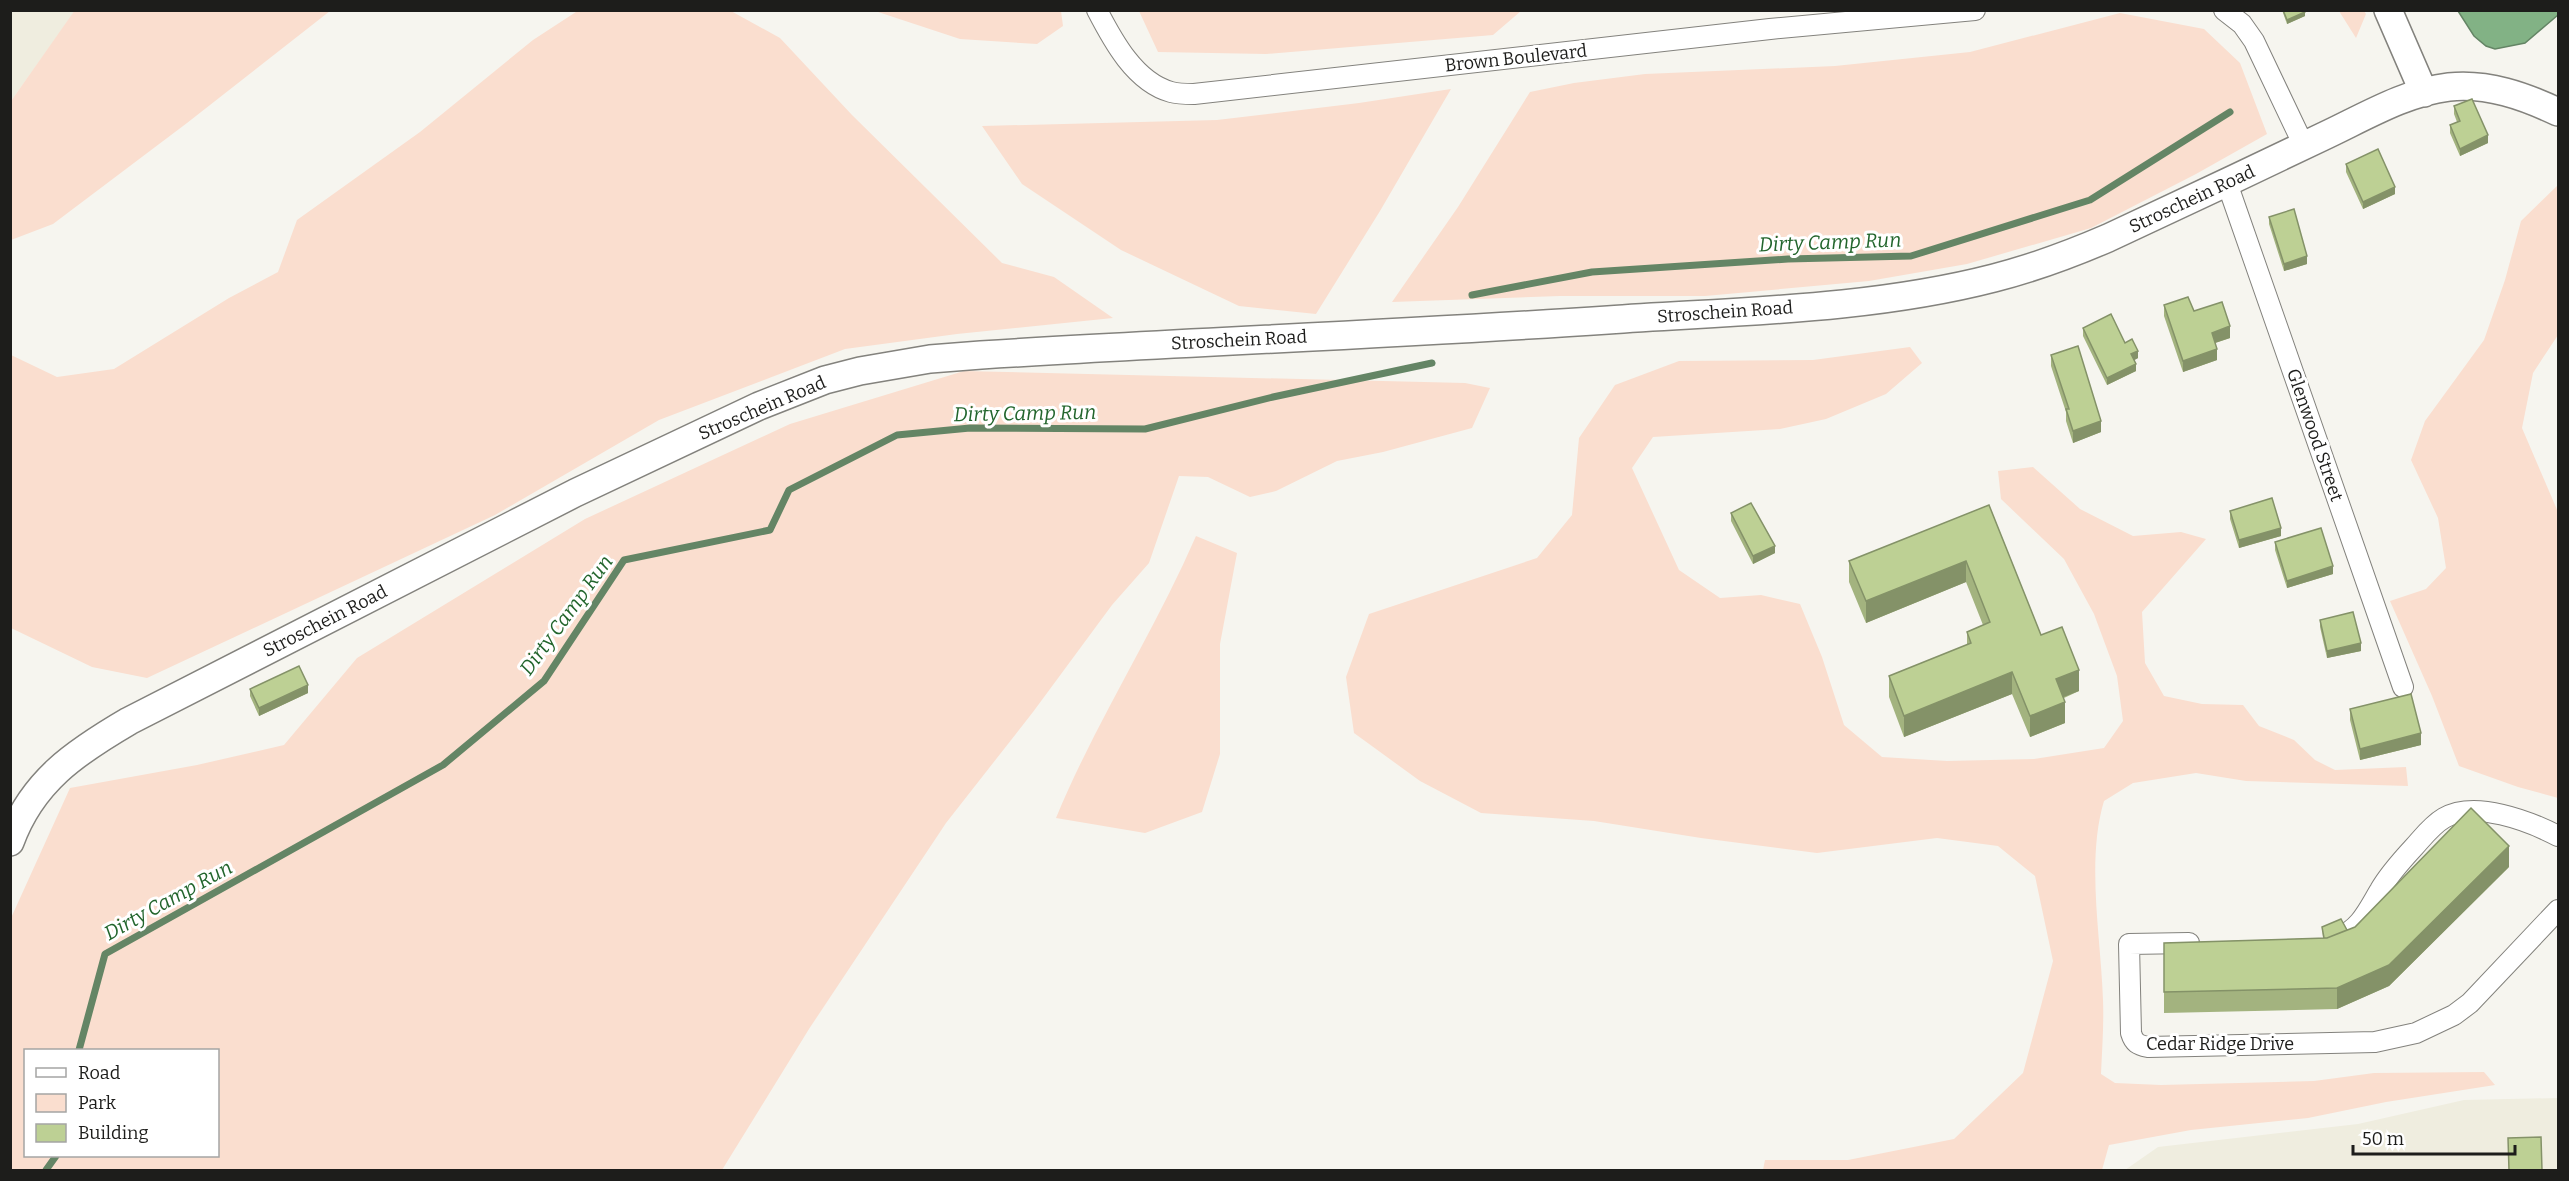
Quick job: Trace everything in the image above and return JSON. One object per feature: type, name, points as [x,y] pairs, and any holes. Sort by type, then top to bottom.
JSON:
[{"type":"street","name":"Brown Boulevard","points":[[1096,10],[1113,41],[1152,84],[1172,93],[1194,94],[1770,29],[1975,10]]},
{"type":"street","points":[[2224,10],[2242,24],[2254,41],[2304,146]]},
{"type":"street","points":[[2388,10],[2424,93]]},
{"type":"street","name":"Stroschein Road","points":[[10,842],[16,826],[33,798],[52,774],[97,740],[129,721],[575,493],[759,406],[825,380],[894,364],[970,356],[1773,309],[1919,293],[1995,278],[2071,254],[2390,106],[2424,93],[2447,87],[2484,88],[2532,99],[2559,112]]},
{"type":"street","name":"Glenwood Street","points":[[2227,183],[2403,687]]},
{"type":"street","points":[[2316,941],[2333,939],[2353,929],[2398,865],[2432,827],[2445,817],[2458,813],[2475,812],[2501,815],[2523,821],[2559,836]]},
{"type":"street","name":"Cedar Ridge Drive","points":[[2211,943],[2129,944],[2130,1033],[2133,1041],[2148,1047],[2375,1042],[2416,1033],[2454,1015],[2470,1002],[2559,910]]},
{"type":"shaded area","points":[[2558,10],[2558,15],[2525,43],[2495,49],[2486,46],[2474,36],[2458,11]]},
{"type":"shaded area","points":[[11,11],[75,11],[11,101]]},
{"type":"shaded area","points":[[2558,1098],[2558,1170],[2125,1170],[2158,1147],[2358,1124],[2464,1100]]},
{"type":"green space","points":[[75,10],[330,11],[53,224],[11,240],[11,101]]},
{"type":"green space","points":[[579,10],[731,11],[780,38],[852,115],[1002,263],[1054,277],[1113,318],[957,334],[845,349],[659,420],[495,515],[147,678],[92,667],[11,628],[11,355],[57,377],[114,369],[229,298],[278,272],[297,220],[420,132],[533,40]]},
{"type":"green space","points":[[875,11],[1061,11],[1063,26],[1037,44],[960,39]]},
{"type":"green space","points":[[1139,11],[1521,11],[1493,35],[1266,54],[1158,52]]},
{"type":"green space","points":[[2339,11],[2364,11],[2366,14],[2356,38]]},
{"type":"green space","points":[[2120,13],[2204,29],[2240,63],[2267,134],[2196,174],[2091,228],[1967,264],[1869,281],[1705,296],[1560,296],[1392,302],[1458,207],[1530,92],[1574,83],[1645,74],[1835,66],[1970,52]]},
{"type":"green space","points":[[1451,89],[1380,211],[1316,314],[1239,306],[1121,250],[1022,184],[982,126],[1217,120]]},
{"type":"green space","points":[[2558,185],[2558,335],[2533,373],[2522,428],[2558,512],[2558,798],[2518,787],[2459,766],[2432,696],[2390,601],[2426,589],[2446,568],[2438,518],[2411,460],[2425,421],[2484,340],[2505,280],[2521,221]]},
{"type":"green space","points":[[1910,347],[1922,363],[1886,394],[1826,419],[1780,429],[1653,437],[1632,468],[1679,570],[1720,598],[1761,595],[1800,604],[1822,657],[1844,725],[1882,757],[1947,761],[2034,759],[2104,748],[2123,721],[2117,676],[2094,614],[2064,559],[2001,499],[1998,471],[2033,467],[2080,509],[2133,536],[2181,532],[2206,539],[2142,612],[2145,663],[2164,696],[2202,704],[2243,705],[2259,726],[2294,740],[2315,760],[2335,770],[2406,767],[2408,786],[2246,781],[2196,773],[2133,783],[2104,801],[2099,824],[2095,874],[2103,1000],[2101,1074],[2115,1083],[2161,1085],[2314,1081],[2374,1073],[2484,1072],[2495,1085],[2386,1102],[2308,1118],[2191,1130],[2109,1145],[2102,1170],[1763,1170],[1765,1160],[1848,1160],[1954,1139],[2023,1073],[2053,961],[2035,876],[1998,846],[1937,838],[1817,853],[1594,821],[1481,813],[1420,781],[1354,733],[1346,677],[1369,614],[1537,558],[1572,515],[1579,438],[1615,385],[1679,361],[1813,360]]},
{"type":"green space","points":[[964,371],[1465,383],[1490,388],[1472,428],[1383,452],[1337,461],[1276,491],[1250,497],[1208,477],[1179,476],[1149,563],[1112,605],[1033,712],[946,823],[809,1029],[722,1170],[11,1170],[11,918],[70,788],[197,765],[284,745],[357,658],[585,519],[790,424]]},
{"type":"green space","points":[[1196,536],[1237,553],[1220,644],[1220,754],[1202,812],[1145,833],[1056,818],[1089,747],[1180,572]]},
{"type":"building","points":[[2283,10],[2304,10],[2305,12],[2287,20]]},
{"type":"building","points":[[2472,99],[2488,135],[2460,149],[2450,125],[2460,121],[2454,106]]},
{"type":"building","points":[[2378,149],[2395,187],[2363,202],[2346,164]]},
{"type":"building","points":[[2294,209],[2307,256],[2284,264],[2269,217]]},
{"type":"building","points":[[2188,297],[2194,311],[2222,302],[2230,326],[2212,333],[2217,349],[2183,361],[2164,305]]},
{"type":"building","points":[[2111,314],[2125,343],[2132,339],[2138,351],[2131,354],[2136,364],[2107,378],[2083,328]]},
{"type":"building","points":[[2078,346],[2101,421],[2073,431],[2066,409],[2069,409],[2051,355]]},
{"type":"building","points":[[2272,498],[2281,528],[2239,540],[2230,511]]},
{"type":"building","points":[[1751,503],[1775,546],[1753,556],[1731,513]]},
{"type":"building","points":[[1989,505],[2041,635],[2062,627],[2079,670],[2056,679],[2065,702],[2030,716],[2012,672],[1904,716],[1889,676],[1971,643],[1967,632],[1990,622],[1966,561],[1866,601],[1849,561]]},
{"type":"building","points":[[2321,528],[2333,566],[2287,581],[2275,542]]},
{"type":"building","points":[[2353,612],[2361,643],[2327,651],[2320,620]]},
{"type":"building","points":[[299,666],[308,685],[259,708],[250,689]]},
{"type":"building","points":[[2411,694],[2421,733],[2360,749],[2350,709]]},
{"type":"building","points":[[2471,808],[2509,846],[2389,965],[2337,988],[2164,992],[2164,943],[2327,938],[2355,927]]},
{"type":"building","points":[[2341,919],[2347,930],[2324,938],[2322,927]]},
{"type":"building","points":[[2541,1137],[2542,1170],[2509,1170],[2508,1138]]},
{"type":"waterway","name":"Dirty Camp Run","points":[[1472,295],[1592,272],[1788,259],[1911,256],[2090,200],[2230,112]]},
{"type":"waterway","name":"Dirty Camp Run","points":[[79,1049],[105,954],[443,765],[544,681],[624,560],[770,530],[789,490],[897,435],[970,428],[1145,429],[1273,397],[1432,363]]},
{"type":"waterway","name":"Dirty Camp Run","points":[[46,1170],[55,1157]]}]
